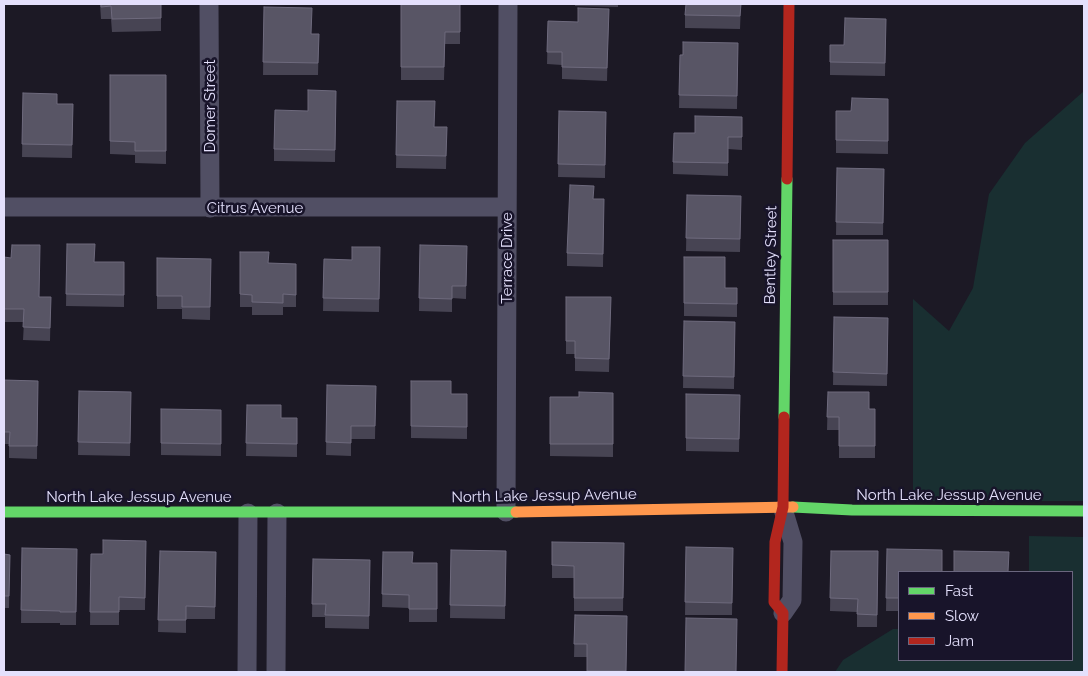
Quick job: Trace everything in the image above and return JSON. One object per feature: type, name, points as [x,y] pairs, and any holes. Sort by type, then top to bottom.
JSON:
[{"type":"street","name":"Domer Street","points":[[209,4],[210,208]]},
{"type":"street","name":"Terrace Drive","points":[[506,512],[508,4]]},
{"type":"street","name":"Bentley Street","points":[[783,507],[789,4]]},
{"type":"street","name":"Citrus Avenue","points":[[4,206],[210,208],[507,207]]},
{"type":"street","name":"North Lake Jessup Avenue","points":[[4,512],[506,512],[783,507],[852,510],[1084,510]]},
{"type":"street","points":[[782,672],[784,614],[792,600],[793,542],[783,507]]},
{"type":"street","points":[[247,672],[248,512]]},
{"type":"street","points":[[276,672],[277,512]]},
{"type":"street","points":[[248,603],[276,603]]},
{"type":"green space","points":[[1084,91],[1084,501],[913,501],[913,299],[949,331],[973,288],[989,194],[1025,143]]},
{"type":"green space","points":[[1029,536],[1084,537],[1084,672],[835,672],[843,660],[893,629],[898,629],[898,661],[1073,661],[1073,571],[1029,571]]},
{"type":"building","points":[[101,4],[161,4],[161,18],[112,19],[111,6],[101,7]]},
{"type":"building","points":[[401,4],[460,4],[460,32],[445,32],[444,67],[401,67]]},
{"type":"building","points":[[686,4],[741,4],[740,16],[685,15]]},
{"type":"building","points":[[264,7],[312,8],[311,34],[319,34],[318,63],[263,62]]},
{"type":"building","points":[[578,8],[609,9],[607,68],[562,67],[562,52],[547,52],[548,21],[578,22]]},
{"type":"building","points":[[845,18],[886,19],[885,63],[830,62],[830,45],[844,45]]},
{"type":"building","points":[[683,42],[738,43],[737,96],[679,95],[680,55],[683,55]]},
{"type":"building","points":[[110,75],[166,75],[166,151],[135,151],[135,142],[110,141]]},
{"type":"building","points":[[308,90],[336,91],[335,150],[274,149],[275,110],[308,111]]},
{"type":"building","points":[[23,93],[57,94],[57,104],[73,104],[72,145],[22,144]]},
{"type":"building","points":[[852,98],[888,99],[888,141],[836,140],[836,111],[851,111]]},
{"type":"building","points":[[397,101],[435,101],[434,127],[447,127],[446,156],[396,155]]},
{"type":"building","points":[[559,111],[606,112],[605,165],[558,164]]},
{"type":"building","points":[[695,116],[742,117],[742,137],[728,137],[728,163],[673,162],[674,133],[695,133]]},
{"type":"building","points":[[837,168],[884,169],[883,223],[836,222]]},
{"type":"building","points":[[570,185],[594,186],[593,199],[604,199],[603,254],[567,253]]},
{"type":"building","points":[[687,195],[741,196],[740,239],[686,238]]},
{"type":"building","points":[[833,240],[888,240],[888,292],[833,292]]},
{"type":"building","points":[[67,244],[95,244],[94,262],[124,262],[124,295],[66,294]]},
{"type":"building","points":[[12,245],[40,245],[39,297],[51,297],[50,328],[23,327],[24,309],[4,309],[4,257],[11,258]]},
{"type":"building","points":[[420,245],[467,246],[466,286],[452,286],[452,299],[419,298]]},
{"type":"building","points":[[352,247],[380,247],[379,299],[323,298],[324,259],[352,260]]},
{"type":"building","points":[[240,252],[269,252],[268,263],[296,264],[296,295],[283,294],[283,303],[252,302],[252,295],[240,294]]},
{"type":"building","points":[[684,257],[725,257],[725,288],[737,288],[737,304],[684,303]]},
{"type":"building","points":[[157,258],[211,259],[210,307],[182,307],[182,296],[157,296]]},
{"type":"building","points":[[566,297],[611,297],[609,359],[575,358],[575,341],[566,341]]},
{"type":"building","points":[[834,317],[888,318],[887,374],[833,372]]},
{"type":"building","points":[[684,321],[735,322],[734,377],[683,376]]},
{"type":"building","points":[[4,380],[38,381],[37,446],[9,446],[10,432],[4,432]]},
{"type":"building","points":[[411,381],[451,381],[451,394],[467,394],[467,427],[411,426]]},
{"type":"building","points":[[327,385],[376,386],[375,426],[351,426],[351,443],[326,442]]},
{"type":"building","points":[[79,391],[131,392],[130,443],[78,442]]},
{"type":"building","points":[[579,392],[613,393],[613,444],[550,444],[550,397],[579,397]]},
{"type":"building","points":[[828,392],[869,392],[869,409],[875,409],[875,446],[839,446],[839,417],[827,417]]},
{"type":"building","points":[[686,394],[740,395],[739,439],[686,438]]},
{"type":"building","points":[[247,405],[281,405],[281,418],[297,418],[297,444],[246,443]]},
{"type":"building","points":[[161,409],[221,410],[221,444],[161,443]]},
{"type":"building","points":[[103,540],[146,541],[145,598],[119,597],[119,612],[90,612],[91,554],[103,554]]},
{"type":"building","points":[[552,542],[624,543],[623,598],[574,598],[574,566],[552,565]]},
{"type":"building","points":[[686,547],[733,548],[732,603],[685,602]]},
{"type":"building","points":[[22,548],[77,549],[76,612],[21,610]]},
{"type":"building","points":[[887,549],[942,550],[942,571],[898,571],[898,598],[886,598]]},
{"type":"building","points":[[451,550],[506,551],[505,606],[450,605]]},
{"type":"building","points":[[160,551],[216,552],[215,607],[186,606],[186,620],[158,620]]},
{"type":"building","points":[[831,551],[878,551],[877,615],[857,614],[858,599],[830,598]]},
{"type":"building","points":[[954,551],[1009,552],[1008,571],[954,571]]},
{"type":"building","points":[[383,552],[413,552],[412,563],[437,563],[437,609],[409,609],[409,595],[382,594]]},
{"type":"building","points":[[4,554],[10,555],[9,596],[4,596]]},
{"type":"building","points":[[313,559],[370,560],[369,616],[325,615],[326,604],[312,604]]},
{"type":"building","points":[[575,615],[627,616],[626,671],[587,671],[587,644],[574,644]]},
{"type":"building","points":[[686,618],[737,619],[736,672],[685,672]]},
{"type":"traffic: fast","points":[[784,417],[787,179]]},
{"type":"traffic: fast","points":[[793,507],[852,510],[1084,511]]},
{"type":"traffic: fast","points":[[4,512],[516,512]]},
{"type":"traffic: slow","points":[[516,512],[793,507]]},
{"type":"traffic: jam","points":[[787,179],[789,4]]},
{"type":"traffic: jam","points":[[782,672],[783,613],[774,602],[775,542],[783,507],[784,417]]}]
